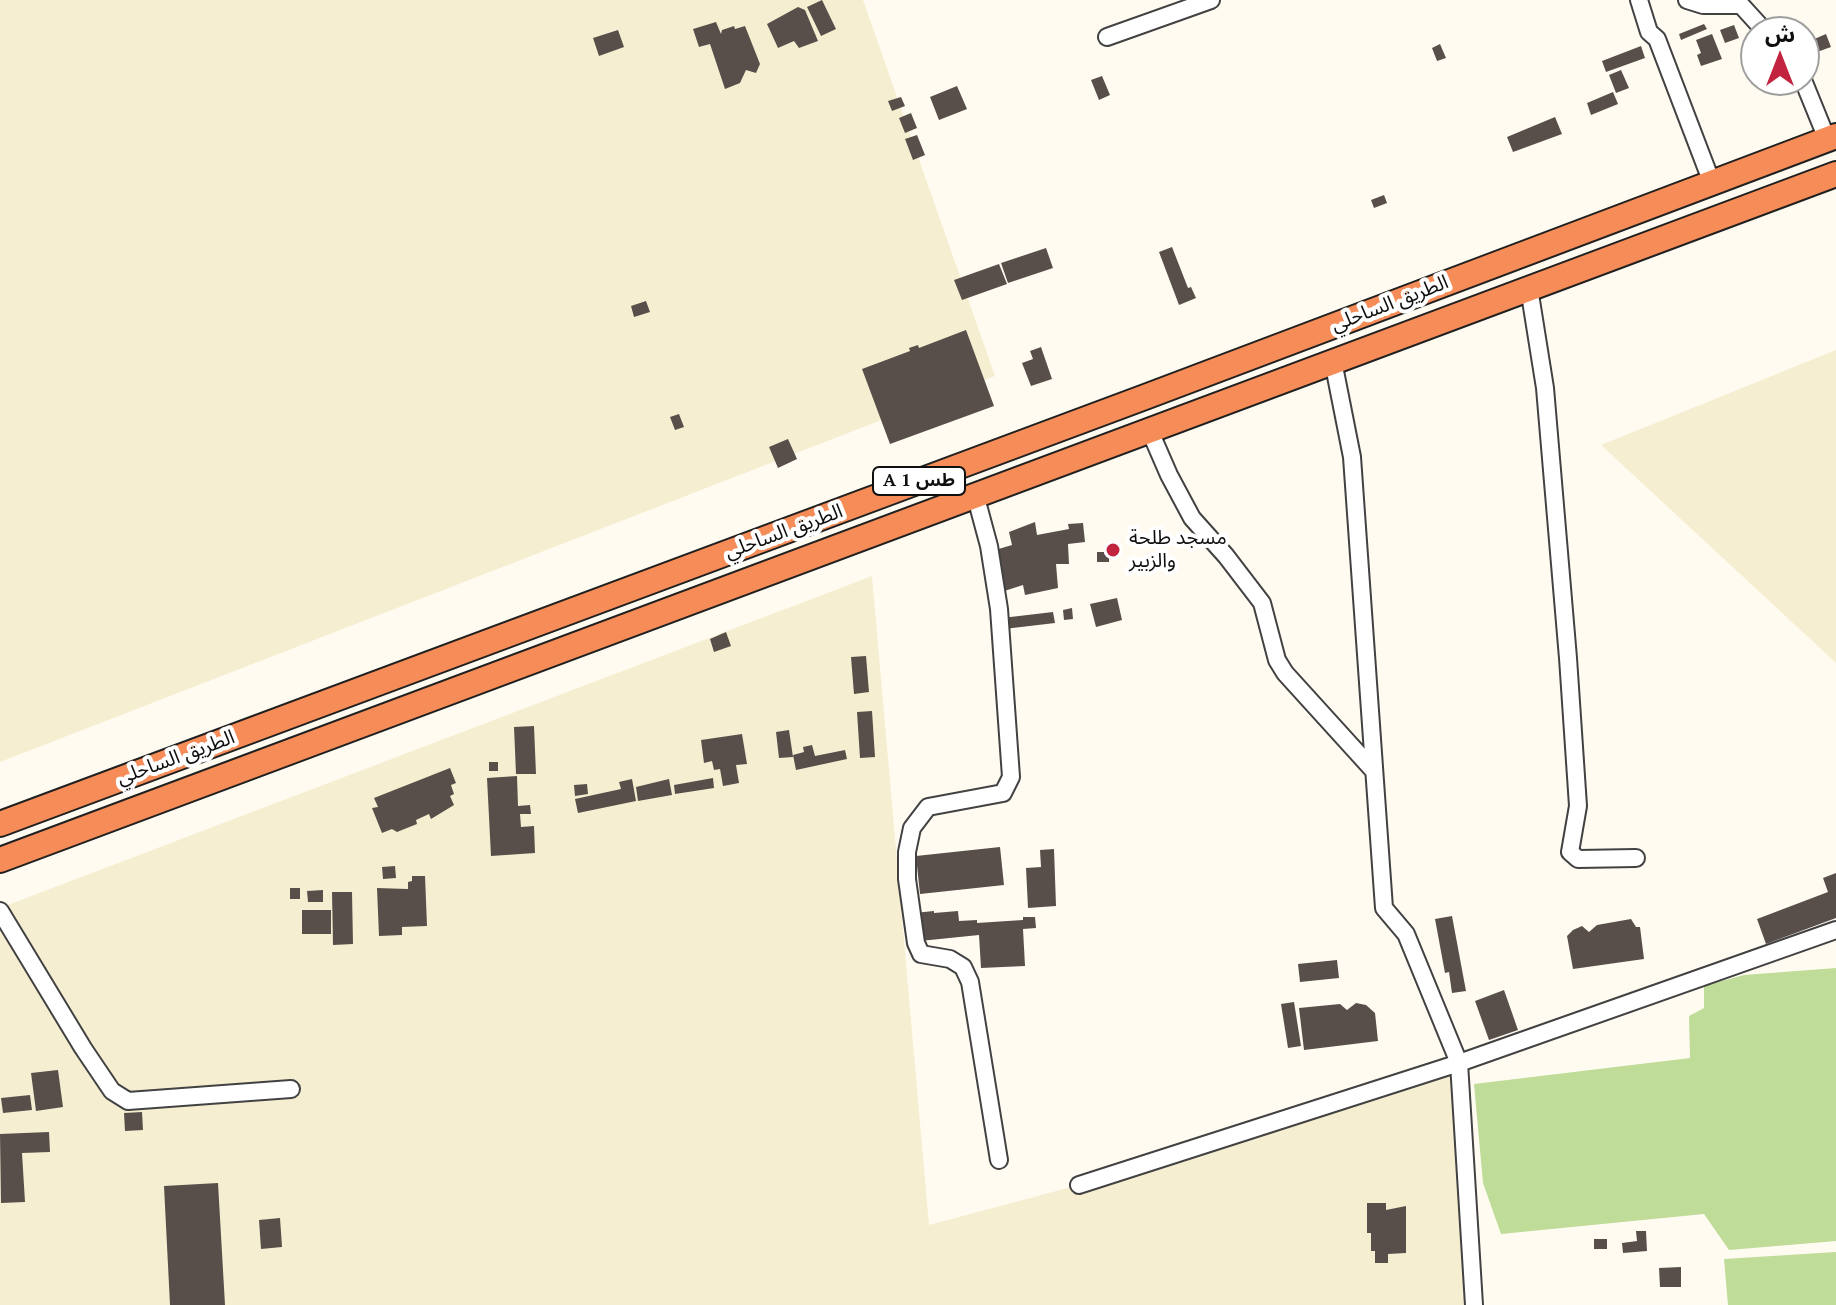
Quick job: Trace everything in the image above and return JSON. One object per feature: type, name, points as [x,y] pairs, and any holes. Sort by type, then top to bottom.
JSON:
[{"type":"highway","name":"الطريق الساحلي","points":[[0,824],[1832,138]]},
{"type":"highway","name":"الطريق الساحلي","points":[[0,860],[1836,174]]},
{"type":"street","points":[[1107,37],[1211,0]]},
{"type":"street","points":[[1639,0],[1649,32],[1656,37],[1712,183]]},
{"type":"street","points":[[1687,0],[1703,5],[1740,2]]},
{"type":"street","points":[[1811,96],[1832,138]]},
{"type":"street","points":[[1529,288],[1545,388],[1571,703],[1578,806],[1570,852],[1578,859],[1636,858]]},
{"type":"street","points":[[1333,361],[1352,457],[1384,908],[1406,934],[1459,1063],[1474,1305]]},
{"type":"street","points":[[1149,429],[1192,518],[1262,603],[1277,660],[1285,673],[1374,771]]},
{"type":"street","points":[[975,494],[989,546],[999,609],[1011,777],[1003,793],[928,807],[912,828],[907,852],[907,879],[916,943],[921,954],[950,959],[963,967],[970,982],[999,1160]]},
{"type":"street","points":[[0,911],[97,1070],[112,1091],[128,1101],[291,1089]]},
{"type":"street","points":[[1079,1185],[1459,1063],[1836,930]]},
{"type":"shaded area","points":[[0,0],[863,0],[995,376],[0,762]]},
{"type":"shaded area","points":[[1836,350],[1836,663],[1601,445]]},
{"type":"shaded area","points":[[872,576],[929,1225],[1079,1185],[1459,1063],[1477,1305],[0,1305],[0,908]]},
{"type":"green space","points":[[1836,968],[1836,1241],[1729,1250],[1704,1214],[1501,1234],[1483,1183],[1474,1084],[1690,1058],[1689,1016],[1704,1008],[1704,986],[1744,975]]},
{"type":"green space","points":[[1836,1252],[1836,1305],[1728,1305],[1724,1259]]},
{"type":"building","points":[[822,0],[836,29],[821,36],[807,7]]},
{"type":"building","points":[[798,7],[805,10],[818,41],[799,48],[794,41],[778,48],[767,24]]},
{"type":"building","points":[[716,22],[721,34],[722,30],[734,26],[735,29],[745,26],[760,64],[756,73],[746,70],[740,83],[725,89],[710,44],[699,47],[693,29]]},
{"type":"building","points":[[1704,24],[1707,29],[1681,40],[1679,34]]},
{"type":"building","points":[[1734,25],[1739,38],[1725,43],[1720,30]]},
{"type":"building","points":[[618,30],[624,47],[599,56],[593,38]]},
{"type":"building","points":[[1712,34],[1722,59],[1701,66],[1697,55],[1701,53],[1696,40]]},
{"type":"building","points":[[1826,34],[1831,47],[1820,51],[1820,37]]},
{"type":"building","points":[[1440,44],[1446,58],[1437,61],[1432,48]]},
{"type":"building","points":[[1641,46],[1645,58],[1606,72],[1602,61]]},
{"type":"building","points":[[1621,70],[1629,88],[1616,93],[1609,75]]},
{"type":"building","points":[[1102,76],[1110,95],[1099,100],[1091,80]]},
{"type":"building","points":[[957,86],[967,109],[939,120],[930,97]]},
{"type":"building","points":[[1613,92],[1618,104],[1591,115],[1587,103]]},
{"type":"building","points":[[901,97],[905,106],[892,111],[888,101]]},
{"type":"building","points":[[911,113],[917,128],[905,133],[899,118]]},
{"type":"building","points":[[1555,117],[1562,134],[1513,152],[1507,137]]},
{"type":"building","points":[[917,135],[925,155],[913,160],[905,139]]},
{"type":"building","points":[[1384,195],[1387,203],[1374,208],[1371,200]]},
{"type":"building","points":[[1172,247],[1188,288],[1191,287],[1196,298],[1179,305],[1159,252]]},
{"type":"building","points":[[1046,248],[1053,268],[1008,283],[1001,263]]},
{"type":"building","points":[[999,264],[1007,284],[962,300],[954,280]]},
{"type":"building","points":[[646,301],[650,312],[634,317],[631,306]]},
{"type":"building","points":[[966,330],[994,406],[890,444],[862,369],[910,351],[909,348],[918,345],[919,348]]},
{"type":"building","points":[[1041,347],[1052,379],[1031,386],[1022,363],[1033,359],[1030,351]]},
{"type":"building","points":[[679,414],[684,427],[675,430],[670,417]]},
{"type":"building","points":[[788,439],[797,459],[778,468],[769,447]]},
{"type":"building","points":[[1035,522],[1037,535],[1069,529],[1068,524],[1083,523],[1085,542],[1068,544],[1069,564],[1056,564],[1058,588],[1025,595],[1023,585],[995,594],[985,553],[1012,545],[1009,532]]},
{"type":"building","points":[[1097,552],[1109,552],[1109,562],[1097,562]]},
{"type":"building","points":[[1117,598],[1122,620],[1096,627],[1090,604]]},
{"type":"building","points":[[1072,608],[1073,619],[1064,620],[1063,610]]},
{"type":"building","points":[[1053,612],[1055,623],[1004,629],[1002,618]]},
{"type":"building","points":[[726,632],[731,646],[714,652],[710,639]]},
{"type":"building","points":[[866,656],[869,692],[854,694],[851,657]]},
{"type":"building","points":[[872,711],[875,757],[860,758],[857,712]]},
{"type":"building","points":[[534,726],[536,774],[516,774],[514,727]]},
{"type":"building","points":[[789,730],[793,757],[779,758],[776,732]]},
{"type":"building","points":[[742,734],[747,764],[736,765],[739,783],[723,786],[720,769],[714,770],[712,761],[704,763],[701,740]]},
{"type":"building","points":[[812,745],[815,756],[845,750],[847,759],[796,770],[793,755],[804,752],[803,747]]},
{"type":"building","points":[[489,762],[498,762],[498,771],[489,771]]},
{"type":"building","points":[[450,768],[456,783],[451,785],[454,794],[450,796],[454,805],[431,819],[429,814],[416,820],[417,824],[397,832],[392,829],[382,833],[372,808],[378,807],[374,798]]},
{"type":"building","points":[[517,776],[518,806],[530,805],[531,814],[520,814],[521,827],[534,826],[535,853],[491,856],[487,778]]},
{"type":"building","points":[[713,778],[714,788],[675,794],[674,785]]},
{"type":"building","points":[[632,779],[636,801],[578,813],[575,799],[621,789],[619,782]]},
{"type":"building","points":[[669,779],[672,795],[638,801],[636,787]]},
{"type":"building","points":[[587,784],[588,794],[575,796],[574,785]]},
{"type":"building","points":[[1000,847],[1004,885],[920,894],[916,856]]},
{"type":"building","points":[[1054,849],[1056,906],[1028,908],[1026,868],[1041,867],[1040,850]]},
{"type":"building","points":[[395,866],[396,878],[383,879],[382,867]]},
{"type":"building","points":[[1836,873],[1836,918],[1766,944],[1757,919],[1828,892],[1823,878]]},
{"type":"building","points":[[412,876],[425,876],[427,926],[402,927],[402,935],[379,936],[377,888],[408,889]]},
{"type":"building","points":[[290,888],[300,888],[300,899],[290,899]]},
{"type":"building","points":[[323,890],[323,902],[308,902],[307,891]]},
{"type":"building","points":[[332,892],[352,892],[353,944],[333,945]]},
{"type":"building","points":[[302,910],[331,910],[331,934],[302,934]]},
{"type":"building","points":[[958,911],[959,921],[977,920],[977,923],[1035,917],[1036,928],[1023,929],[1025,966],[981,968],[979,935],[910,942],[914,913]]},
{"type":"building","points":[[1452,916],[1466,991],[1452,993],[1435,919]]},
{"type":"building","points":[[1631,919],[1636,927],[1640,927],[1644,959],[1573,969],[1567,936],[1573,930],[1582,926],[1589,932],[1597,925]]},
{"type":"building","points":[[1337,960],[1339,978],[1300,982],[1298,964]]},
{"type":"building","points":[[1504,990],[1518,1030],[1489,1040],[1475,1001]]},
{"type":"building","points":[[1294,1002],[1301,1046],[1288,1048],[1281,1004]]},
{"type":"building","points":[[1356,1003],[1366,1005],[1375,1013],[1378,1041],[1304,1050],[1299,1008],[1340,1004],[1347,1010]]},
{"type":"building","points":[[58,1070],[63,1107],[36,1111],[31,1073]]},
{"type":"building","points":[[30,1095],[32,1110],[3,1113],[1,1098]]},
{"type":"building","points":[[142,1112],[143,1130],[125,1131],[124,1113]]},
{"type":"building","points":[[49,1132],[50,1152],[22,1153],[25,1202],[1,1203],[0,1134]]},
{"type":"building","points":[[218,1183],[225,1305],[170,1305],[164,1186]]},
{"type":"building","points":[[1367,1203],[1386,1203],[1386,1210],[1406,1206],[1406,1253],[1388,1254],[1388,1263],[1375,1263],[1371,1233],[1367,1233]]},
{"type":"building","points":[[280,1218],[282,1247],[261,1249],[259,1220]]},
{"type":"building","points":[[1636,1231],[1646,1231],[1647,1251],[1623,1253],[1622,1243],[1637,1241]]},
{"type":"building","points":[[1594,1239],[1607,1239],[1607,1249],[1594,1249]]},
{"type":"building","points":[[1681,1267],[1681,1287],[1660,1287],[1659,1268]]},
{"type":"place","name":"مسجد طلحة والزبير","points":[[1113,550]]}]
